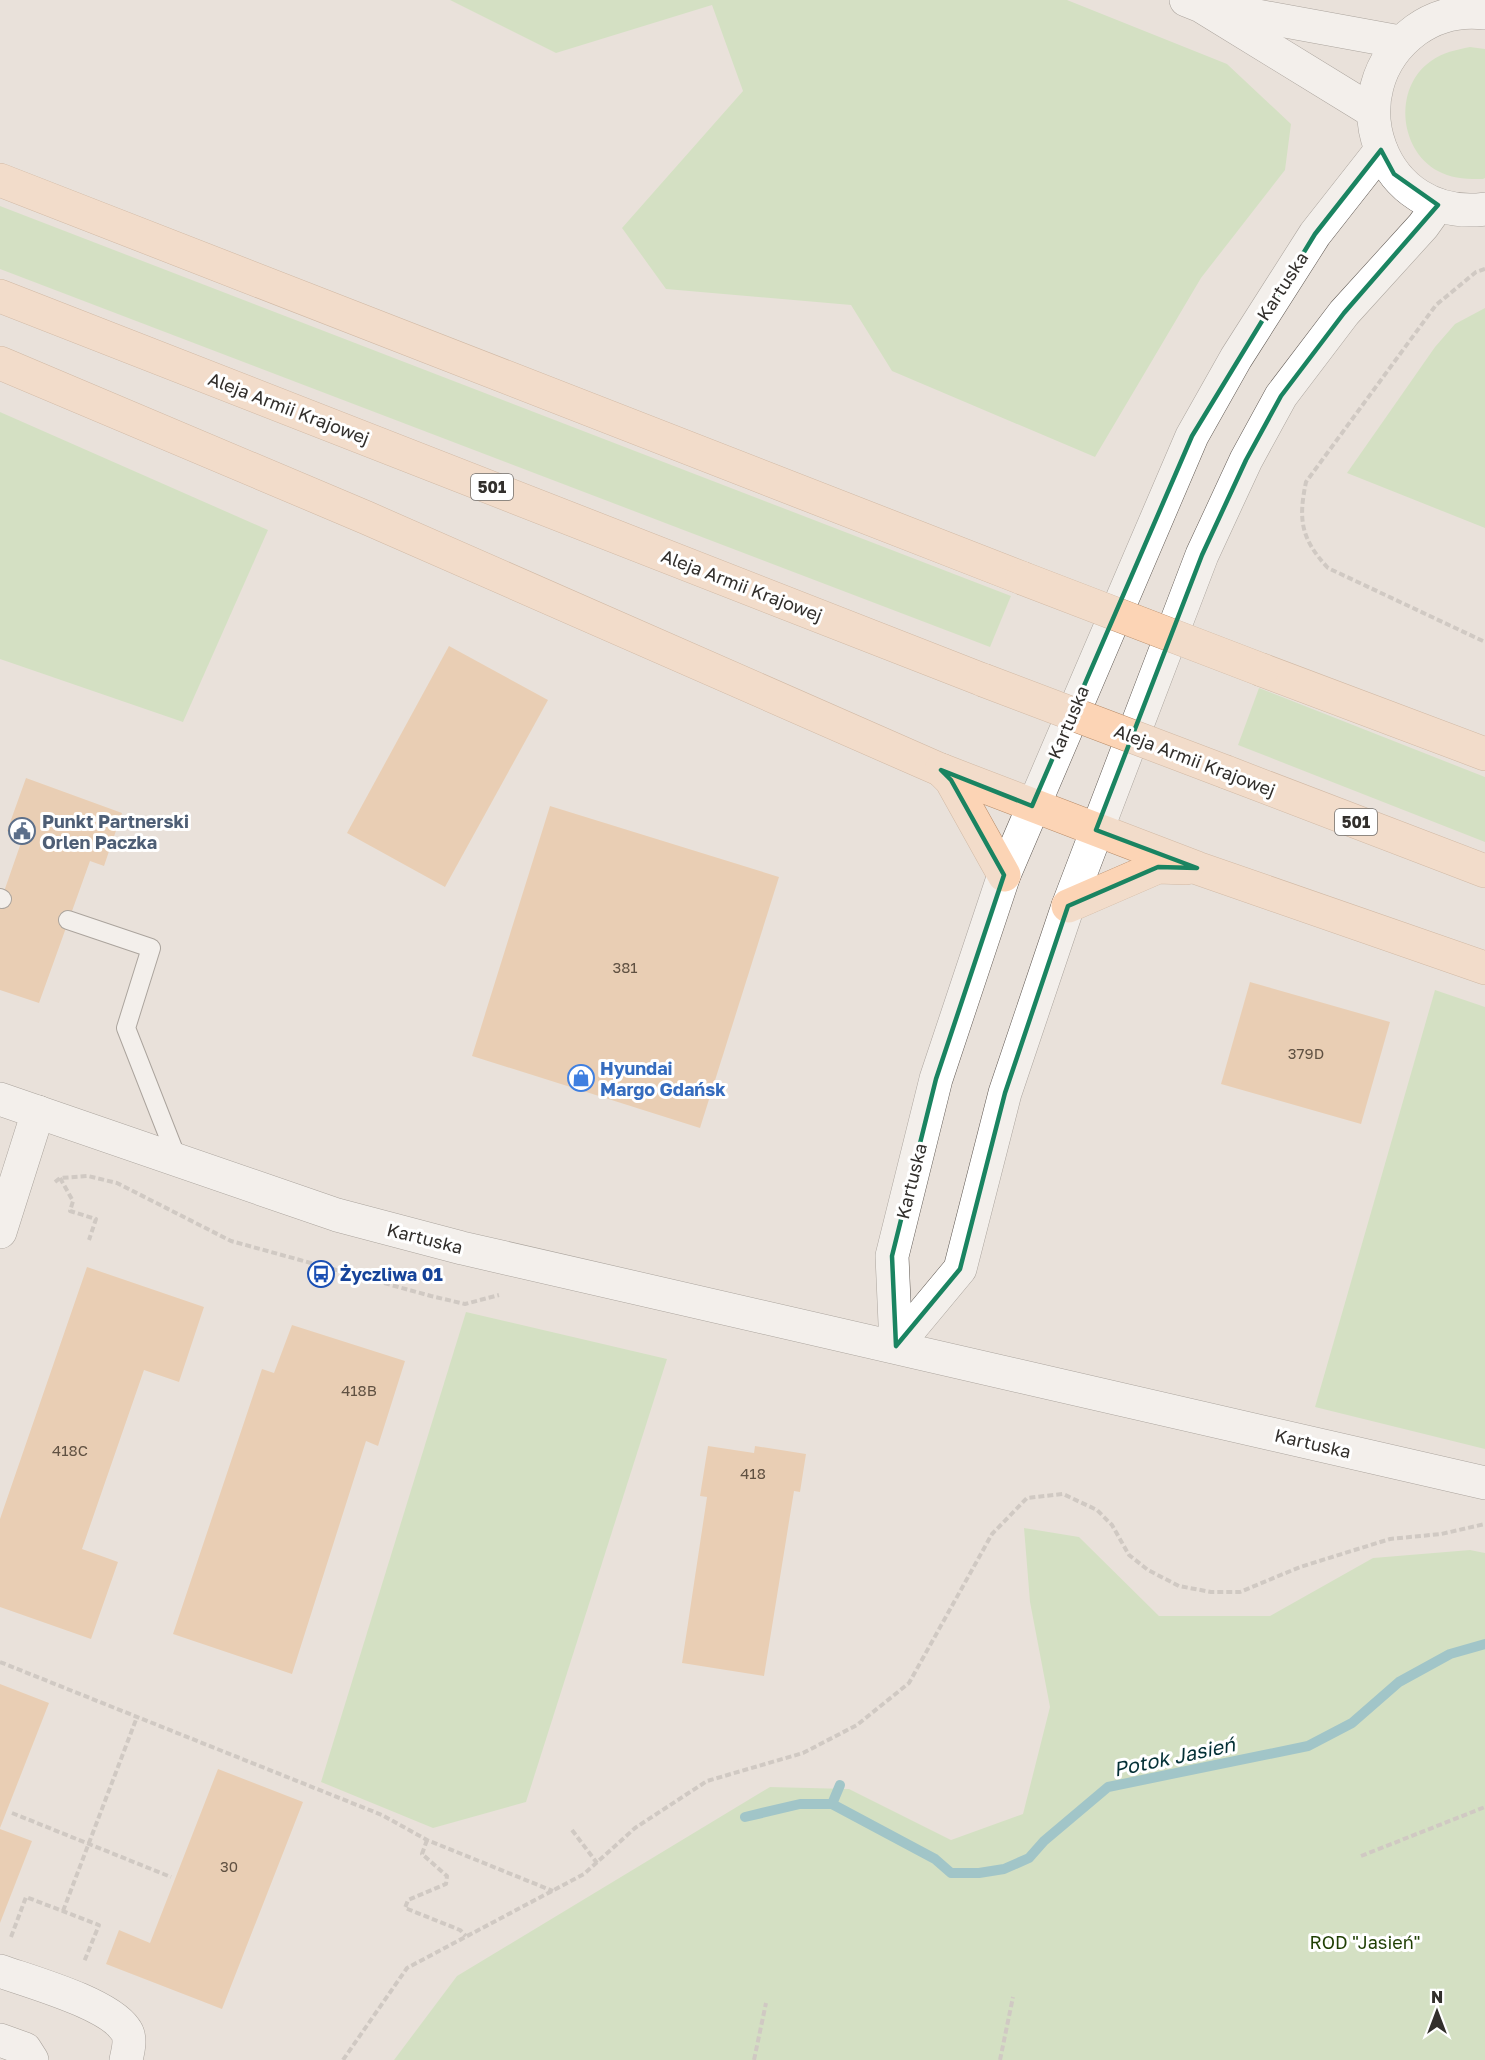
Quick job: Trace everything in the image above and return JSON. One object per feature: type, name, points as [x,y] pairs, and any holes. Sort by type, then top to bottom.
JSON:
[{"type":"main road","points":[[0,180],[1022,578],[1485,754]]},
{"type":"main road","name":"Aleja Armii Krajowej","points":[[0,296],[983,680],[1485,871]]},
{"type":"main road","points":[[0,363],[367,518],[941,770],[1197,868],[1485,968]]},
{"type":"main road","points":[[941,770],[951,780],[1004,874]]},
{"type":"main road","points":[[1068,906],[1158,867],[1197,868]]},
{"type":"street","points":[[1193,3],[1400,42]]},
{"type":"street","points":[[1193,3],[1372,111]]},
{"type":"street","points":[[1485,13],[1468,11],[1431,19],[1400,42],[1385,62],[1376,85],[1372,111],[1381,150],[1401,180],[1414,193],[1438,205],[1470,211],[1485,209]]},
{"type":"street","name":"Kartuska","points":[[896,1347],[892,1256],[936,1079],[1004,874],[1192,436],[1236,358],[1315,234],[1381,150]]},
{"type":"street","points":[[896,1347],[960,1269],[1005,1093],[1068,906],[1202,555],[1246,460],[1281,396],[1344,313],[1423,226],[1438,205]]},
{"type":"street","name":"Kartuska","points":[[0,1099],[348,1218],[462,1248],[1485,1484]]},
{"type":"street","points":[[0,1232],[38,1112]]},
{"type":"street","points":[[4,1959],[105,2011],[126,2030],[129,2046],[126,2060]]},
{"type":"street","points":[[0,2040],[25,2049],[32,2060]]},
{"type":"lane","points":[[68,921],[151,948],[126,1028],[178,1161]]},
{"type":"path","points":[[1485,269],[1476,272],[1436,305],[1306,482],[1301,505],[1303,533],[1314,552],[1328,568],[1485,642]]},
{"type":"path","points":[[52,1183],[60,1178],[88,1176],[117,1183],[231,1241],[431,1296],[465,1304],[498,1295],[510,1298]]},
{"type":"path","points":[[60,1178],[73,1201],[69,1211],[96,1219],[89,1240]]},
{"type":"path","points":[[344,2060],[406,1968],[584,1874],[635,1828],[707,1781],[803,1753],[857,1725],[909,1683],[992,1534],[1027,1498],[1063,1494],[1097,1510],[1112,1525],[1129,1554],[1148,1570],[1179,1586],[1210,1592],[1240,1592],[1300,1567],[1390,1539],[1441,1534],[1485,1522]]},
{"type":"path","points":[[1473,1518],[1485,1522]]},
{"type":"path","points":[[0,1662],[382,1815],[426,1840],[553,1891]]},
{"type":"path","points":[[63,1911],[137,1717]]},
{"type":"path","points":[[1361,1856],[1485,1807]]},
{"type":"path","points":[[12,1814],[171,1877]]},
{"type":"path","points":[[572,1830],[597,1863]]},
{"type":"path","points":[[426,1840],[422,1854],[447,1876],[446,1884],[408,1900],[405,1908],[460,1930],[466,1936]]},
{"type":"path","points":[[4,1959],[26,1897],[99,1925],[82,1967]]},
{"type":"path","points":[[1000,2060],[1013,1997]]},
{"type":"path","points":[[754,2060],[766,2004]]},
{"type":"highlighted area","points":[[1381,150],[1394,174],[1438,205],[1344,313],[1281,396],[1246,460],[1202,555],[1096,830],[1197,868],[1158,867],[1068,906],[1005,1093],[960,1269],[896,1346],[892,1256],[936,1079],[1004,875],[951,780],[941,770],[1032,806],[1192,436],[1315,234]]},
{"type":"green space","points":[[450,0],[1067,0],[1227,64],[1291,124],[1285,170],[1201,278],[1095,457],[892,371],[851,305],[666,289],[622,228],[743,91],[712,5],[556,53]]},
{"type":"green space","points":[[1470,47],[1485,49],[1485,178],[1483,179],[1452,176],[1428,164],[1417,151],[1409,136],[1406,120],[1406,103],[1410,87],[1419,73],[1440,55]]},
{"type":"green space","points":[[0,206],[1011,596],[990,647],[0,269]]},
{"type":"green space","points":[[1485,308],[1485,528],[1347,473],[1435,347],[1455,324]]},
{"type":"green space","points":[[0,412],[268,530],[183,722],[0,659]]},
{"type":"green space","points":[[1259,688],[1485,777],[1485,842],[1238,745]]},
{"type":"green space","points":[[1435,990],[1485,1007],[1485,1449],[1315,1407]]},
{"type":"green space","points":[[466,1312],[667,1359],[526,1802],[433,1828],[321,1782]]},
{"type":"green space","name":"ROD \"Jasień\"","points":[[1024,1528],[1079,1537],[1159,1616],[1270,1616],[1373,1558],[1470,1550],[1485,1553],[1485,2060],[394,2060],[457,1976],[770,1787],[849,1789],[951,1840],[1023,1814],[1050,1707],[1030,1602]]},
{"type":"building","points":[[449,646],[548,700],[445,887],[347,833]]},
{"type":"building","points":[[26,778],[122,813],[104,866],[90,861],[39,1003],[0,990],[0,903],[23,837],[7,831]]},
{"type":"building","points":[[550,806],[779,877],[700,1128],[472,1056]]},
{"type":"building","points":[[1250,982],[1390,1022],[1361,1124],[1221,1084]]},
{"type":"building","points":[[87,1267],[204,1307],[179,1382],[144,1370],[82,1549],[118,1562],[91,1639],[0,1607],[0,1519]]},
{"type":"building","points":[[292,1325],[405,1361],[378,1446],[366,1441],[292,1674],[173,1634],[262,1369],[274,1373]]},
{"type":"building","points":[[708,1446],[754,1453],[755,1446],[806,1454],[800,1492],[794,1491],[764,1676],[682,1663],[707,1497],[700,1496]]},
{"type":"building","points":[[0,1684],[49,1703],[0,1828]]},
{"type":"building","points":[[218,1769],[303,1802],[222,2009],[106,1964],[119,1930],[150,1943]]},
{"type":"building","points":[[0,1829],[32,1841],[0,1923]]},
{"type":"waterway","name":"Potok Jasień","points":[[745,1817],[800,1804],[832,1804],[935,1859],[951,1873],[979,1873],[1004,1869],[1029,1858],[1044,1841],[1108,1787],[1308,1746],[1352,1723],[1399,1682],[1450,1654],[1485,1644]]},
{"type":"waterway","points":[[832,1804],[840,1785]]},
{"type":"place","name":"Punkt Partnerski Orlen Paczka","points":[[22,831]]},
{"type":"place","name":"Hyundai Margo Gdańsk","points":[[581,1078]]},
{"type":"place","name":"Życzliwa 01","points":[[321,1274]]}]
